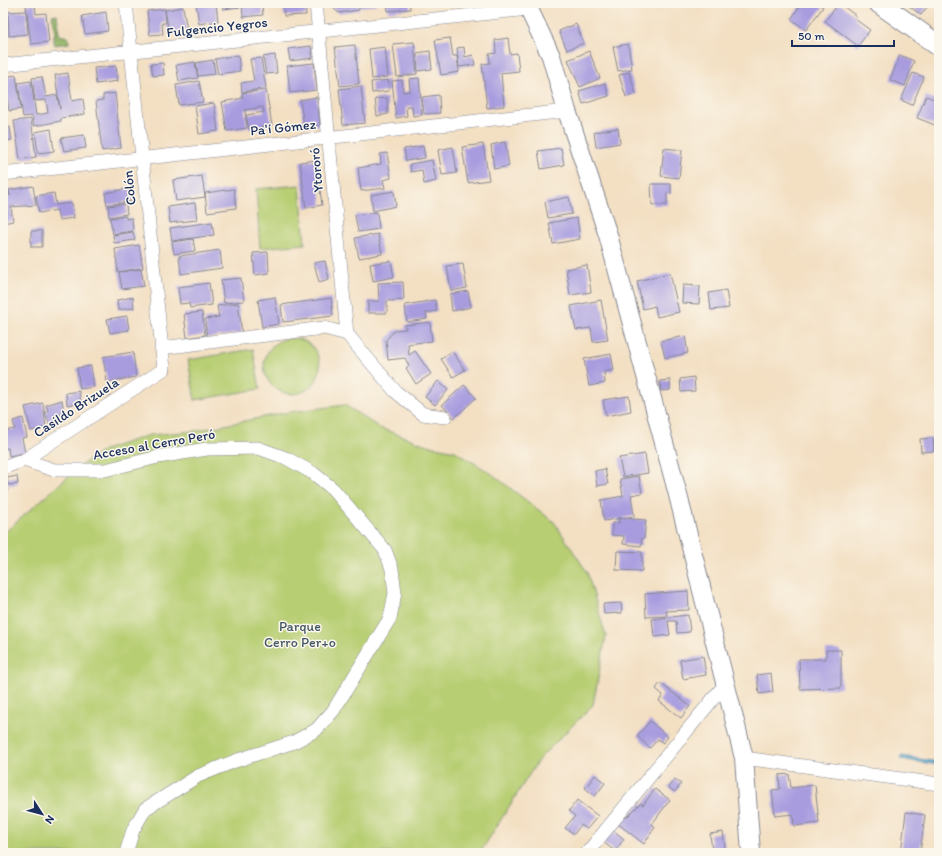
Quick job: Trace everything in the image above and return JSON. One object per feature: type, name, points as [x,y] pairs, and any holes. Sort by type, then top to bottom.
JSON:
[{"type":"main road","points":[[880,3],[939,46]]},
{"type":"main road","points":[[528,6],[551,56],[608,235],[677,491],[744,758],[751,853]]},
{"type":"street","name":"Colón","points":[[126,3],[164,369]]},
{"type":"street","name":"Ytororó","points":[[316,3],[347,334]]},
{"type":"street","name":"Fulgencio Yegros","points":[[3,65],[319,32],[528,6]]},
{"type":"street","name":"Pa'í Gómez","points":[[3,174],[567,110]]},
{"type":"street","points":[[161,348],[324,328],[347,334],[395,391],[423,414],[446,417]]},
{"type":"street","name":"Casildo Brizuela","points":[[3,468],[24,460],[164,369]]},
{"type":"street","name":"Acceso al Cerro Peró","points":[[24,460],[54,470],[106,470],[158,457],[207,449],[258,448],[286,458],[313,473],[333,489],[385,550],[392,569],[395,593],[390,618],[334,711],[316,730],[294,742],[235,761],[198,776],[144,809],[133,830],[126,853]]},
{"type":"street","points":[[587,853],[726,683]]},
{"type":"street","points":[[744,758],[939,784]]},
{"type":"green space","points":[[57,14],[59,35],[68,37],[69,43],[55,45],[53,39],[55,32],[52,15]]},
{"type":"green space","points":[[300,185],[305,244],[260,248],[256,189]]},
{"type":"green space","points":[[286,338],[298,338],[308,342],[316,350],[320,360],[320,372],[316,382],[308,390],[298,394],[286,394],[276,390],[268,382],[264,372],[264,360],[268,350],[276,342]]},
{"type":"green space","points":[[253,349],[260,389],[195,400],[188,360]]},
{"type":"green space","name":"Parque Cerro Per+o","points":[[345,405],[380,428],[427,445],[455,451],[492,474],[554,522],[587,572],[606,636],[593,705],[539,759],[480,853],[3,853],[3,534],[80,466],[104,450],[149,435],[195,431],[289,412]]},
{"type":"water","points":[[901,756],[939,762],[939,765],[900,759]]},
{"type":"building","points":[[196,3],[216,3],[218,21],[199,24]]},
{"type":"building","points":[[222,3],[239,3],[240,7],[223,9]]},
{"type":"building","points":[[242,3],[262,3],[263,15],[243,17]]},
{"type":"building","points":[[283,3],[305,3],[306,15],[284,16]]},
{"type":"building","points":[[333,3],[358,3],[359,10],[339,13],[334,9]]},
{"type":"building","points":[[359,3],[376,3],[377,5],[360,7]]},
{"type":"building","points":[[387,3],[410,3],[410,9],[388,11]]},
{"type":"building","points":[[802,3],[817,3],[823,7],[806,30],[791,19]]},
{"type":"building","points":[[839,3],[856,16],[855,19],[870,30],[858,46],[825,21]]},
{"type":"building","points":[[905,3],[924,3],[928,6],[921,15]]},
{"type":"building","points":[[35,4],[36,14],[46,13],[49,42],[31,44],[26,5]]},
{"type":"building","points":[[183,7],[187,30],[169,33],[165,10]]},
{"type":"building","points":[[165,9],[166,23],[162,23],[163,34],[150,35],[147,11]]},
{"type":"building","points":[[26,11],[28,34],[9,36],[8,12]]},
{"type":"building","points":[[106,12],[108,31],[85,34],[82,16]]},
{"type":"building","points":[[576,24],[584,43],[567,50],[559,31]]},
{"type":"building","points":[[450,38],[453,56],[457,56],[459,72],[441,75],[435,40]]},
{"type":"building","points":[[508,38],[510,54],[517,53],[519,71],[501,73],[504,106],[487,108],[482,64],[490,63],[489,54],[496,53],[495,40]]},
{"type":"building","points":[[414,42],[417,74],[397,77],[393,44]]},
{"type":"building","points":[[628,44],[632,69],[618,71],[613,47]]},
{"type":"building","points":[[355,45],[359,84],[340,86],[335,47]]},
{"type":"building","points":[[311,46],[313,58],[290,61],[288,49]]},
{"type":"building","points":[[385,47],[388,77],[372,79],[369,49]]},
{"type":"building","points":[[464,47],[465,57],[473,55],[475,65],[459,67],[457,48]]},
{"type":"building","points":[[430,51],[432,69],[418,71],[417,53]]},
{"type":"building","points":[[589,51],[600,78],[580,87],[568,60]]},
{"type":"building","points":[[238,55],[240,71],[218,74],[215,59]]},
{"type":"building","points":[[275,55],[277,73],[266,74],[263,57]]},
{"type":"building","points":[[900,55],[914,61],[905,86],[890,80]]},
{"type":"building","points":[[261,58],[266,88],[242,92],[241,83],[254,81],[250,59]]},
{"type":"building","points":[[213,60],[215,74],[198,76],[196,63]]},
{"type":"building","points":[[195,62],[198,78],[179,81],[176,65]]},
{"type":"building","points":[[163,63],[164,75],[153,76],[151,64]]},
{"type":"building","points":[[314,63],[317,90],[290,93],[287,66]]},
{"type":"building","points":[[116,66],[118,81],[96,84],[94,68]]},
{"type":"building","points":[[629,72],[636,94],[626,97],[619,75]]},
{"type":"building","points":[[68,73],[72,101],[83,99],[85,114],[61,118],[61,121],[34,126],[32,116],[23,117],[18,83],[31,81],[36,115],[48,113],[46,100],[35,101],[32,78],[42,77],[46,97],[57,95],[60,109],[55,75]]},
{"type":"building","points":[[913,73],[924,77],[912,105],[901,100]]},
{"type":"building","points":[[16,75],[21,109],[9,111],[4,77]]},
{"type":"building","points":[[419,78],[422,115],[413,116],[412,106],[406,106],[407,116],[396,118],[392,81],[402,80],[403,92],[410,91],[409,79]]},
{"type":"building","points":[[388,80],[389,91],[372,93],[371,82]]},
{"type":"building","points":[[199,81],[203,102],[179,105],[176,85]]},
{"type":"building","points":[[605,83],[609,96],[583,104],[579,91]]},
{"type":"building","points":[[361,86],[365,123],[343,125],[339,89]]},
{"type":"building","points":[[266,90],[272,125],[261,127],[262,129],[249,129],[246,115],[264,112],[263,107],[245,110],[247,128],[227,131],[222,102],[243,98],[242,93]]},
{"type":"building","points":[[115,93],[121,148],[102,151],[96,101],[103,100],[103,95]]},
{"type":"building","points":[[439,95],[440,113],[424,114],[422,97]]},
{"type":"building","points":[[926,96],[939,101],[939,115],[935,125],[917,118]]},
{"type":"building","points":[[317,97],[320,125],[304,127],[300,100]]},
{"type":"building","points":[[387,98],[388,114],[377,116],[375,99]]},
{"type":"building","points":[[214,103],[218,131],[199,134],[195,106]]},
{"type":"building","points":[[31,119],[36,157],[20,159],[14,121]]},
{"type":"building","points":[[10,127],[12,140],[3,141],[3,128]]},
{"type":"building","points":[[618,128],[620,143],[596,147],[594,132]]},
{"type":"building","points":[[51,129],[54,151],[38,153],[35,132]]},
{"type":"building","points":[[84,135],[86,148],[64,151],[61,138]]},
{"type":"building","points":[[3,141],[6,157],[3,158]]},
{"type":"building","points":[[505,142],[509,166],[494,169],[491,145]]},
{"type":"building","points":[[483,144],[489,180],[468,183],[462,147]]},
{"type":"building","points":[[423,146],[425,158],[406,161],[404,149]]},
{"type":"building","points":[[453,147],[457,173],[442,175],[438,150]]},
{"type":"building","points":[[561,148],[564,165],[541,169],[538,151]]},
{"type":"building","points":[[664,148],[682,150],[679,178],[661,176]]},
{"type":"building","points":[[387,153],[391,178],[383,180],[385,188],[361,191],[358,168],[381,164],[380,154]]},
{"type":"building","points":[[316,160],[322,205],[306,208],[300,162]]},
{"type":"building","points":[[432,160],[436,181],[424,184],[422,170],[411,172],[410,164]]},
{"type":"building","points":[[202,176],[205,197],[176,201],[173,180]]},
{"type":"building","points":[[651,184],[671,184],[671,194],[667,193],[667,205],[652,205]]},
{"type":"building","points":[[33,186],[36,205],[11,207],[13,221],[3,223],[3,191],[8,190],[10,196],[9,190]]},
{"type":"building","points":[[131,188],[133,201],[107,205],[105,193]]},
{"type":"building","points":[[234,189],[236,208],[207,212],[205,193]]},
{"type":"building","points":[[394,191],[396,206],[373,211],[371,195]]},
{"type":"building","points":[[54,193],[56,205],[72,203],[74,218],[59,220],[57,210],[39,213],[36,196]]},
{"type":"building","points":[[569,197],[572,214],[548,218],[545,202]]},
{"type":"building","points":[[195,203],[197,220],[170,223],[168,207]]},
{"type":"building","points":[[126,204],[127,214],[109,217],[108,206]]},
{"type":"building","points":[[377,212],[379,229],[358,232],[355,215]]},
{"type":"building","points":[[126,216],[126,219],[132,218],[133,231],[113,234],[110,218]]},
{"type":"building","points":[[577,218],[580,239],[553,244],[549,223]]},
{"type":"building","points":[[212,222],[214,235],[172,241],[170,228]]},
{"type":"building","points":[[31,231],[42,231],[42,247],[31,247]]},
{"type":"building","points":[[133,232],[135,240],[114,243],[113,235]]},
{"type":"building","points":[[378,234],[382,254],[359,258],[355,238]]},
{"type":"building","points":[[193,239],[195,251],[174,254],[172,242]]},
{"type":"building","points":[[139,245],[143,268],[118,272],[115,249]]},
{"type":"building","points":[[220,250],[222,268],[181,274],[179,256]]},
{"type":"building","points":[[268,252],[269,273],[255,275],[253,253]]},
{"type":"building","points":[[325,261],[329,279],[319,282],[314,263]]},
{"type":"building","points":[[391,261],[394,277],[373,281],[370,264]]},
{"type":"building","points":[[463,264],[467,288],[451,291],[447,266]]},
{"type":"building","points":[[587,265],[591,292],[570,295],[566,269]]},
{"type":"building","points":[[141,269],[144,286],[122,289],[119,272]]},
{"type":"building","points":[[670,273],[679,312],[657,317],[655,306],[643,309],[637,281]]},
{"type":"building","points":[[241,278],[244,301],[224,303],[221,280]]},
{"type":"building","points":[[403,282],[404,300],[387,301],[387,313],[368,313],[368,301],[379,301],[378,283]]},
{"type":"building","points":[[209,283],[212,305],[190,308],[189,303],[180,304],[178,287]]},
{"type":"building","points":[[683,285],[700,286],[699,304],[682,303]]},
{"type":"building","points":[[726,290],[729,308],[711,310],[709,293]]},
{"type":"building","points":[[468,291],[471,307],[452,311],[450,294]]},
{"type":"building","points":[[133,297],[134,308],[118,310],[117,300]]},
{"type":"building","points":[[275,297],[279,324],[262,327],[258,300]]},
{"type":"building","points":[[331,298],[333,316],[283,322],[281,305]]},
{"type":"building","points":[[435,300],[437,311],[426,313],[427,319],[407,322],[405,305]]},
{"type":"building","points":[[601,300],[608,340],[593,342],[591,328],[576,330],[571,306]]},
{"type":"building","points":[[238,303],[242,333],[207,338],[205,319],[219,317],[217,306]]},
{"type":"building","points":[[202,312],[205,335],[187,338],[184,314]]},
{"type":"building","points":[[127,316],[129,330],[110,333],[107,319]]},
{"type":"building","points":[[430,322],[432,341],[408,344],[409,355],[415,351],[431,374],[416,384],[406,368],[409,366],[405,358],[388,360],[386,340],[395,330],[406,329],[405,325]]},
{"type":"building","points":[[685,336],[688,353],[665,358],[661,341]]},
{"type":"building","points":[[452,351],[465,370],[453,377],[441,359]]},
{"type":"building","points":[[133,352],[136,377],[107,382],[103,357]]},
{"type":"building","points":[[611,354],[614,370],[604,372],[605,383],[589,386],[584,359]]},
{"type":"building","points":[[91,366],[94,387],[80,389],[77,368]]},
{"type":"building","points":[[694,377],[695,391],[681,392],[680,379]]},
{"type":"building","points":[[670,380],[670,390],[661,391],[660,381]]},
{"type":"building","points":[[438,381],[448,390],[435,405],[425,397]]},
{"type":"building","points":[[464,385],[476,398],[454,418],[442,405]]},
{"type":"building","points":[[79,391],[81,403],[67,405],[66,393]]},
{"type":"building","points":[[629,396],[631,411],[606,416],[603,400]]},
{"type":"building","points":[[62,400],[64,413],[56,416],[59,423],[50,426],[45,412],[48,411],[46,405]]},
{"type":"building","points":[[43,403],[46,427],[31,431],[25,407]]},
{"type":"building","points":[[23,418],[27,437],[22,438],[25,453],[9,456],[8,448],[3,449],[3,433],[4,431],[15,429],[13,421]]},
{"type":"building","points":[[933,438],[934,451],[921,452],[920,439]]},
{"type":"building","points":[[645,454],[648,473],[623,477],[619,458]]},
{"type":"building","points":[[605,469],[608,484],[597,486],[595,471]]},
{"type":"building","points":[[17,476],[18,484],[8,485],[7,478]]},
{"type":"building","points":[[639,476],[642,493],[631,495],[634,516],[604,521],[601,500],[623,496],[620,479]]},
{"type":"building","points":[[3,479],[8,490],[3,492]]},
{"type":"building","points":[[619,518],[646,520],[644,538],[642,538],[641,546],[623,544],[624,536],[612,535],[612,523],[619,523]]},
{"type":"building","points":[[617,551],[642,552],[642,571],[616,570]]},
{"type":"building","points":[[688,591],[689,610],[666,611],[667,616],[646,617],[645,594]]},
{"type":"building","points":[[621,603],[622,613],[604,614],[603,604]]},
{"type":"building","points":[[688,615],[690,632],[677,633],[676,621],[668,621],[670,635],[654,637],[652,619]]},
{"type":"building","points":[[826,650],[841,650],[841,688],[800,689],[799,659],[826,659]]},
{"type":"building","points":[[703,656],[706,675],[683,679],[680,660]]},
{"type":"building","points":[[771,673],[773,692],[759,694],[757,675]]},
{"type":"building","points":[[660,683],[690,706],[681,718],[659,701],[663,695],[656,689]]},
{"type":"building","points":[[650,721],[668,737],[663,743],[658,739],[650,748],[637,736]]},
{"type":"building","points":[[789,774],[791,788],[815,785],[819,823],[794,826],[793,814],[775,816],[772,790],[780,789],[779,775]]},
{"type":"building","points":[[595,775],[605,783],[595,796],[585,788]]},
{"type":"building","points":[[675,779],[681,784],[675,792],[668,787]]},
{"type":"building","points":[[655,789],[670,800],[652,824],[655,827],[644,844],[617,823],[622,815],[626,818],[641,803],[643,805]]},
{"type":"building","points":[[577,800],[598,816],[587,829],[581,825],[574,834],[565,828],[575,816],[569,811]]},
{"type":"building","points":[[906,812],[925,815],[920,853],[901,853]]},
{"type":"building","points":[[613,830],[624,839],[615,851],[603,842]]},
{"type":"building","points":[[723,832],[725,848],[712,850],[710,834]]}]
